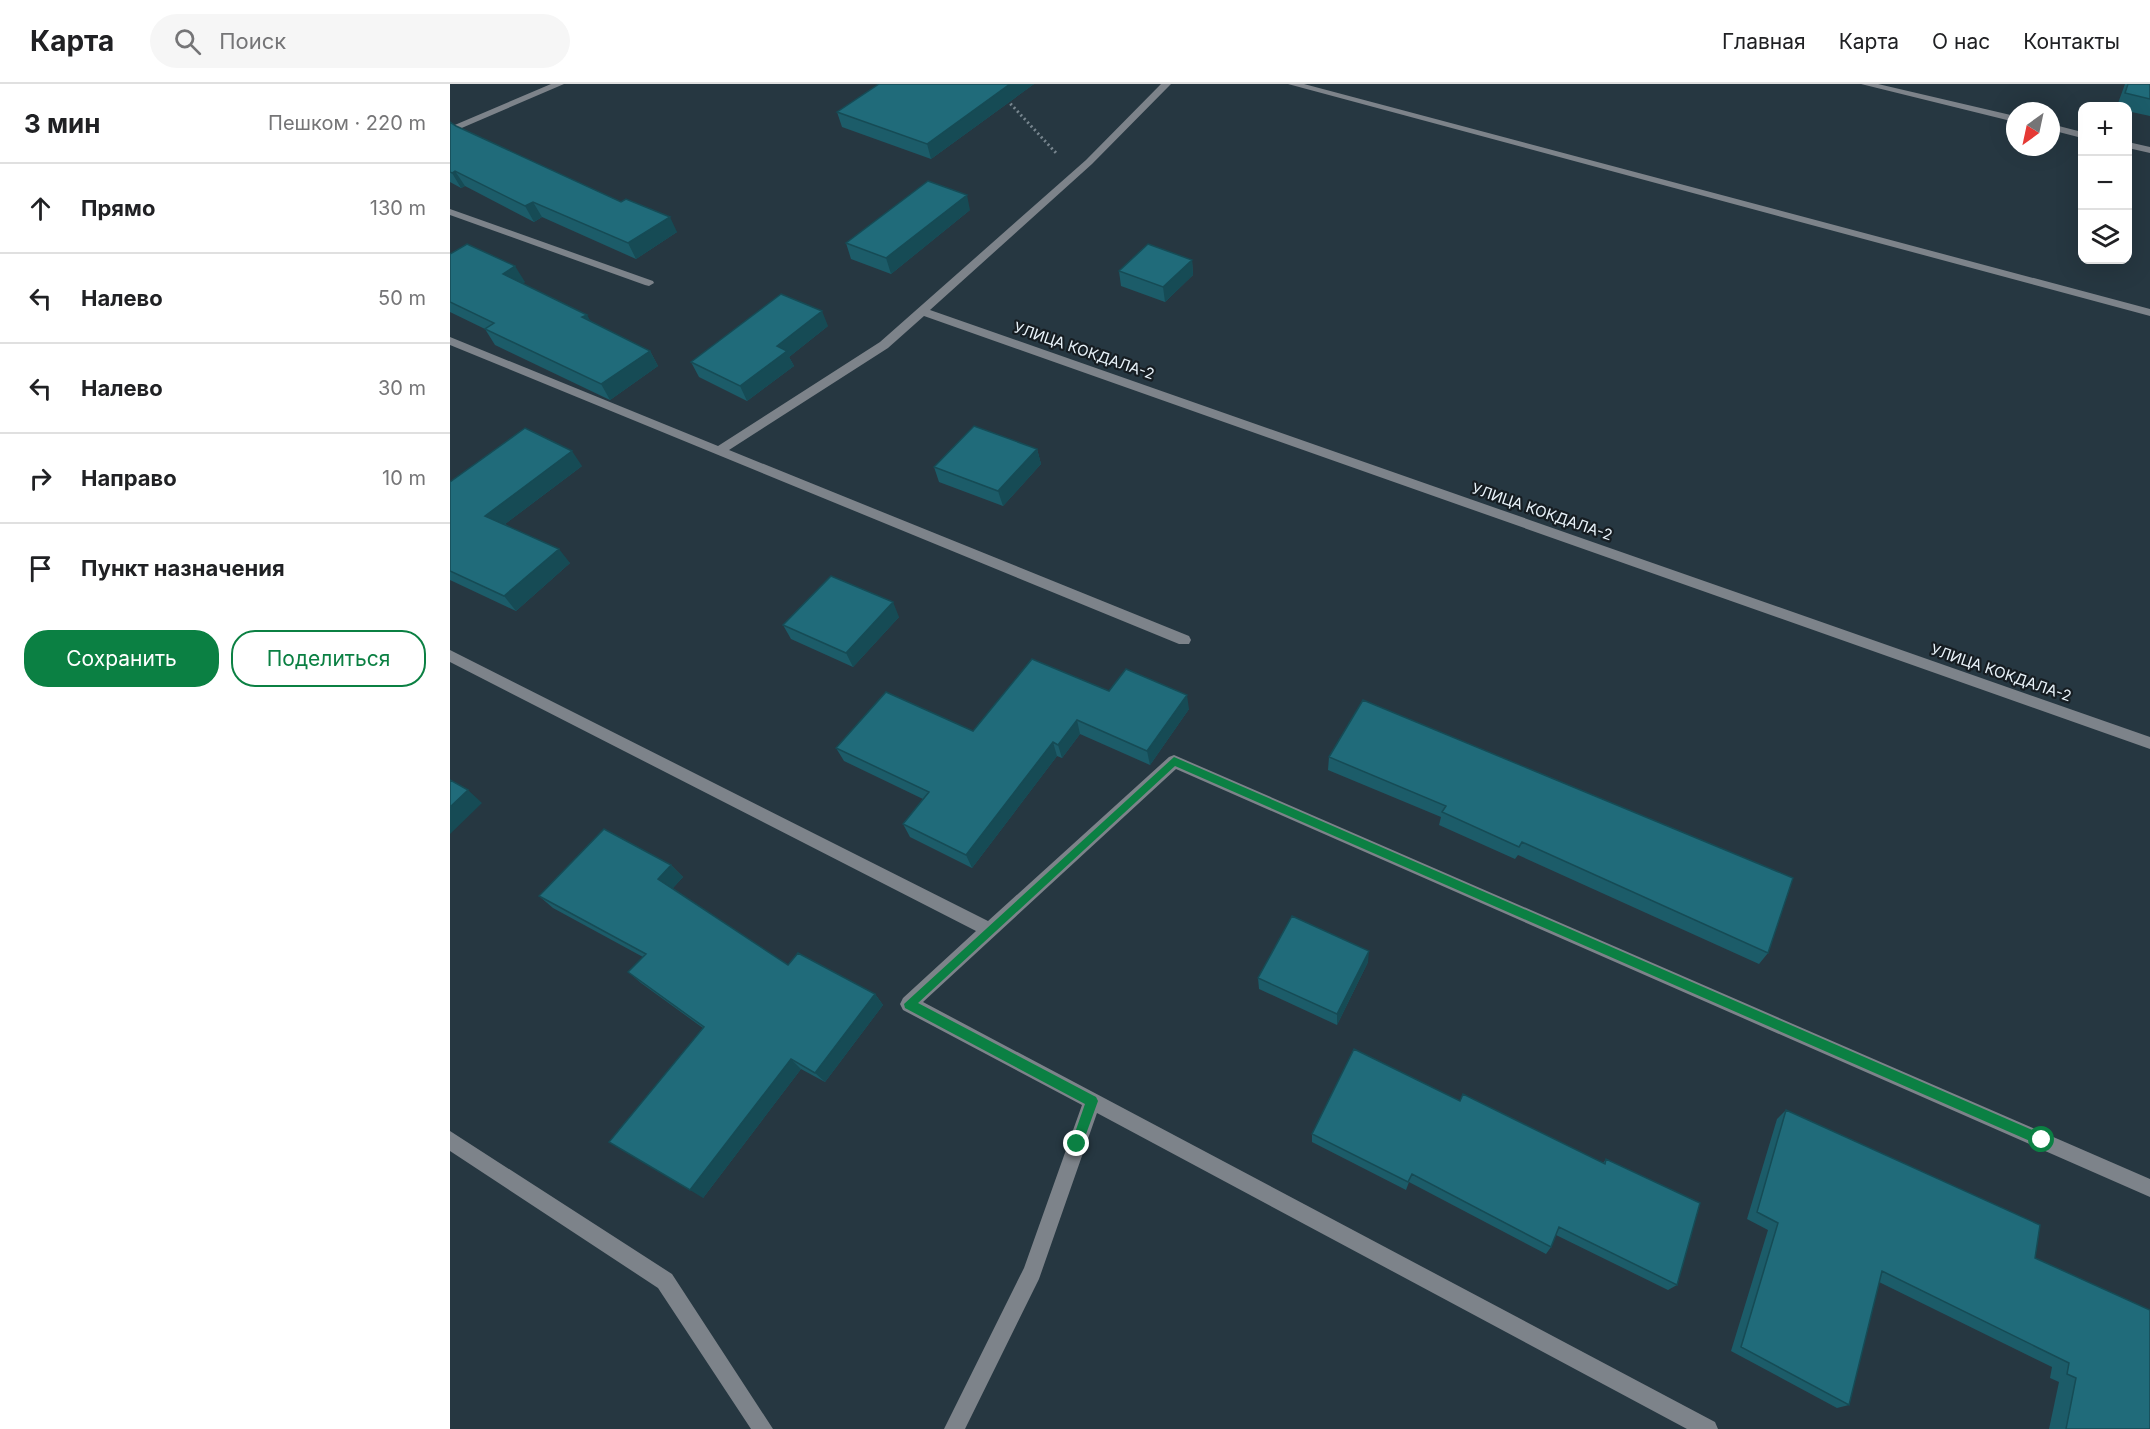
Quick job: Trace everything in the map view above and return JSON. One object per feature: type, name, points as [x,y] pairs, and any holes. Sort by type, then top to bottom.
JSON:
[{"type":"street","points":[[450,130],[559,84]]},
{"type":"street","points":[[719,451],[884,345],[924,312],[1076,174],[1166,84]]},
{"type":"street","points":[[1293,84],[2150,313]]},
{"type":"street","points":[[1866,84],[2006,117]]},
{"type":"street","points":[[2060,129],[2078,134]]},
{"type":"street","points":[[2132,146],[2150,150]]},
{"type":"street","points":[[450,212],[649,284]]},
{"type":"street","name":"УЛИЦА КОКДАЛА-2","points":[[924,312],[2150,743]]},
{"type":"street","points":[[450,341],[1184,640]]},
{"type":"street","points":[[450,656],[990,930]]},
{"type":"street","points":[[1708,1429],[909,1004],[1174,761],[2150,1188]]},
{"type":"street","points":[[954,1429],[1032,1272],[1092,1101]]},
{"type":"street","points":[[450,1140],[665,1281],[763,1429]]},
{"type":"path","points":[[1000,93],[1076,174]]},
{"type":"building","points":[[879,84],[1010,84],[927,144],[837,112]]},
{"type":"building","points":[[2128,84],[2150,84],[2150,99],[2125,93]]},
{"type":"building","points":[[450,122],[621,202],[626,199],[670,217],[628,243],[533,202],[525,206],[455,171],[450,172]]},
{"type":"building","points":[[928,181],[967,195],[886,258],[846,243]]},
{"type":"building","points":[[467,244],[515,266],[503,274],[587,315],[582,317],[650,351],[601,384],[485,329],[494,323],[450,302],[450,254]]},
{"type":"building","points":[[1148,244],[1192,260],[1163,287],[1119,271]]},
{"type":"building","points":[[781,294],[822,311],[777,346],[787,351],[740,386],[691,362]]},
{"type":"building","points":[[974,426],[1037,449],[998,491],[934,467]]},
{"type":"building","points":[[525,428],[572,451],[485,516],[559,549],[504,596],[450,571],[450,482]]},
{"type":"building","points":[[831,576],[893,602],[846,653],[783,625]]},
{"type":"building","points":[[1032,659],[1109,691],[1126,669],[1187,695],[1147,751],[1077,720],[1058,745],[1053,742],[966,855],[903,824],[929,792],[836,748],[886,692],[973,731]]},
{"type":"building","points":[[1363,700],[1793,878],[1768,953],[1522,842],[1519,847],[1442,812],[1446,806],[1329,757]]},
{"type":"building","points":[[450,780],[468,790],[450,807]]},
{"type":"building","points":[[604,829],[671,865],[658,879],[788,965],[798,953],[875,994],[815,1073],[791,1059],[690,1190],[609,1142],[704,1027],[628,972],[646,954],[539,896]]},
{"type":"building","points":[[1292,916],[1369,951],[1337,1014],[1258,978]]},
{"type":"building","points":[[1354,1049],[1460,1101],[1463,1094],[1605,1164],[1606,1159],[1700,1203],[1677,1285],[1559,1227],[1551,1247],[1412,1174],[1408,1182],[1312,1134]]},
{"type":"building","points":[[1786,1110],[2040,1225],[2035,1258],[2150,1310],[2150,1429],[2066,1429],[2076,1378],[2067,1374],[2069,1363],[1882,1271],[1849,1405],[1741,1347],[1778,1223],[1757,1212]]},
{"type":"route","points":[[1077,1144],[1092,1101],[909,1004],[1174,761],[2042,1140]]}]
